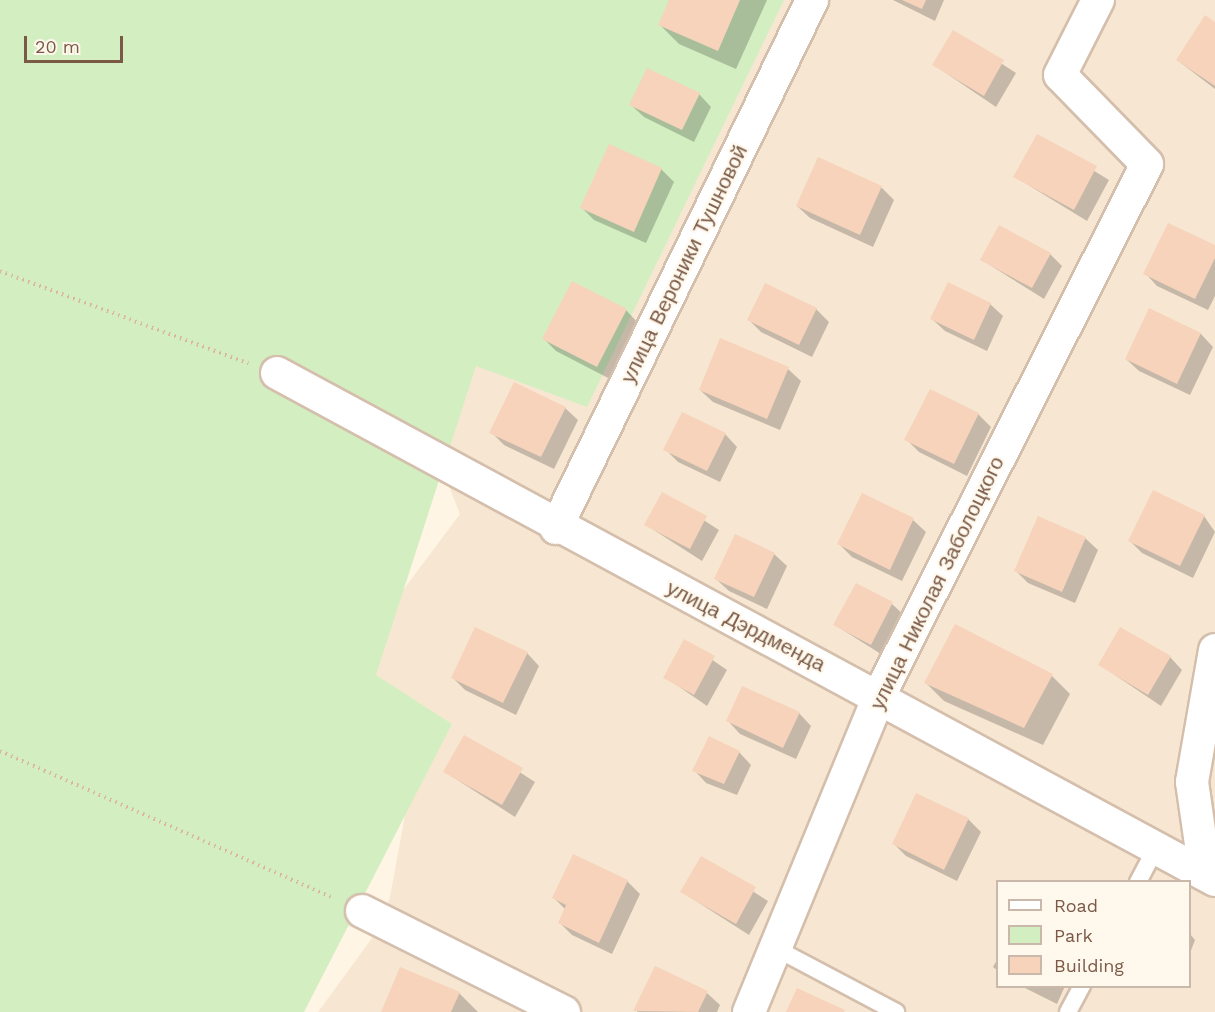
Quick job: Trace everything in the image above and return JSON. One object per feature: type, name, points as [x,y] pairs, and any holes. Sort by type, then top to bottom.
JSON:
[{"type":"street","name":"улица Вероники Тушновой","points":[[556,528],[812,0]]},
{"type":"street","name":"улица Николая Заболоцкого","points":[[749,1012],[777,949],[880,694],[1147,164],[1060,75],[1098,0]]},
{"type":"street","name":"улица Дэрдменда","points":[[277,373],[556,528],[880,694],[1210,876]]},
{"type":"street","points":[[1210,876],[1192,782],[1215,650]]},
{"type":"street","points":[[362,910],[564,1012]]},
{"type":"lane","points":[[1139,880],[1157,846]]},
{"type":"lane","points":[[777,949],[896,1012]]},
{"type":"lane","points":[[1068,1012],[1081,988]]},
{"type":"path","points":[[0,271],[277,373]]},
{"type":"path","points":[[0,751],[362,910]]},
{"type":"shaded area","points":[[540,0],[1215,0],[1215,1012],[318,1012],[378,930],[390,897],[421,728],[356,653],[460,514],[448,484],[344,400]]},
{"type":"green space","points":[[0,0],[784,0],[587,407],[476,366],[376,675],[452,724],[304,1012],[0,1012]]},
{"type":"building","points":[[669,0],[740,0],[718,51],[658,25]]},
{"type":"building","points":[[902,0],[926,0],[922,9]]},
{"type":"building","points":[[1205,15],[1215,22],[1215,86],[1176,60]]},
{"type":"building","points":[[953,30],[1004,60],[984,96],[932,65]]},
{"type":"building","points":[[647,68],[700,93],[682,130],[629,105]]},
{"type":"building","points":[[1037,134],[1097,166],[1074,210],[1013,177]]},
{"type":"building","points":[[609,144],[662,168],[634,232],[580,208]]},
{"type":"building","points":[[818,157],[882,186],[860,235],[796,206]]},
{"type":"building","points":[[1168,223],[1215,245],[1215,258],[1195,299],[1143,274]]},
{"type":"building","points":[[999,225],[1051,253],[1032,288],[980,260]]},
{"type":"building","points":[[572,281],[627,309],[597,367],[542,339]]},
{"type":"building","points":[[948,282],[991,303],[974,340],[930,319]]},
{"type":"building","points":[[765,283],[817,308],[799,345],[747,320]]},
{"type":"building","points":[[1149,308],[1201,333],[1177,384],[1125,359]]},
{"type":"building","points":[[720,338],[789,367],[767,419],[699,390]]},
{"type":"building","points":[[514,382],[566,407],[541,457],[489,433]]},
{"type":"building","points":[[930,389],[979,413],[954,464],[904,440]]},
{"type":"building","points":[[682,412],[726,433],[707,471],[663,450]]},
{"type":"building","points":[[1153,490],[1205,515],[1180,566],[1128,541]]},
{"type":"building","points":[[662,492],[707,516],[690,549],[644,525]]},
{"type":"building","points":[[862,493],[914,518],[890,570],[837,544]]},
{"type":"building","points":[[1038,516],[1086,537],[1062,592],[1014,571]]},
{"type":"building","points":[[735,534],[775,553],[754,597],[714,579]]},
{"type":"building","points":[[856,583],[893,602],[871,645],[833,625]]},
{"type":"building","points":[[955,624],[1053,674],[1024,728],[924,683]]},
{"type":"building","points":[[475,627],[528,652],[503,703],[451,678]]},
{"type":"building","points":[[1120,627],[1171,656],[1148,695],[1098,665]]},
{"type":"building","points":[[684,639],[715,656],[694,695],[663,678]]},
{"type":"building","points":[[742,686],[800,712],[783,748],[726,721]]},
{"type":"building","points":[[464,735],[523,768],[502,805],[443,772]]},
{"type":"building","points":[[709,736],[740,751],[724,784],[692,771]]},
{"type":"building","points":[[916,793],[969,818],[944,870],[892,844]]},
{"type":"building","points":[[573,854],[628,880],[599,943],[558,923],[566,905],[552,898]]},
{"type":"building","points":[[701,856],[756,887],[736,924],[680,892]]},
{"type":"building","points":[[655,966],[708,991],[698,1012],[633,1011]]},
{"type":"building","points":[[400,967],[460,992],[451,1012],[381,1012]]},
{"type":"building","points":[[797,988],[845,1010],[844,1012],[786,1012]]}]
